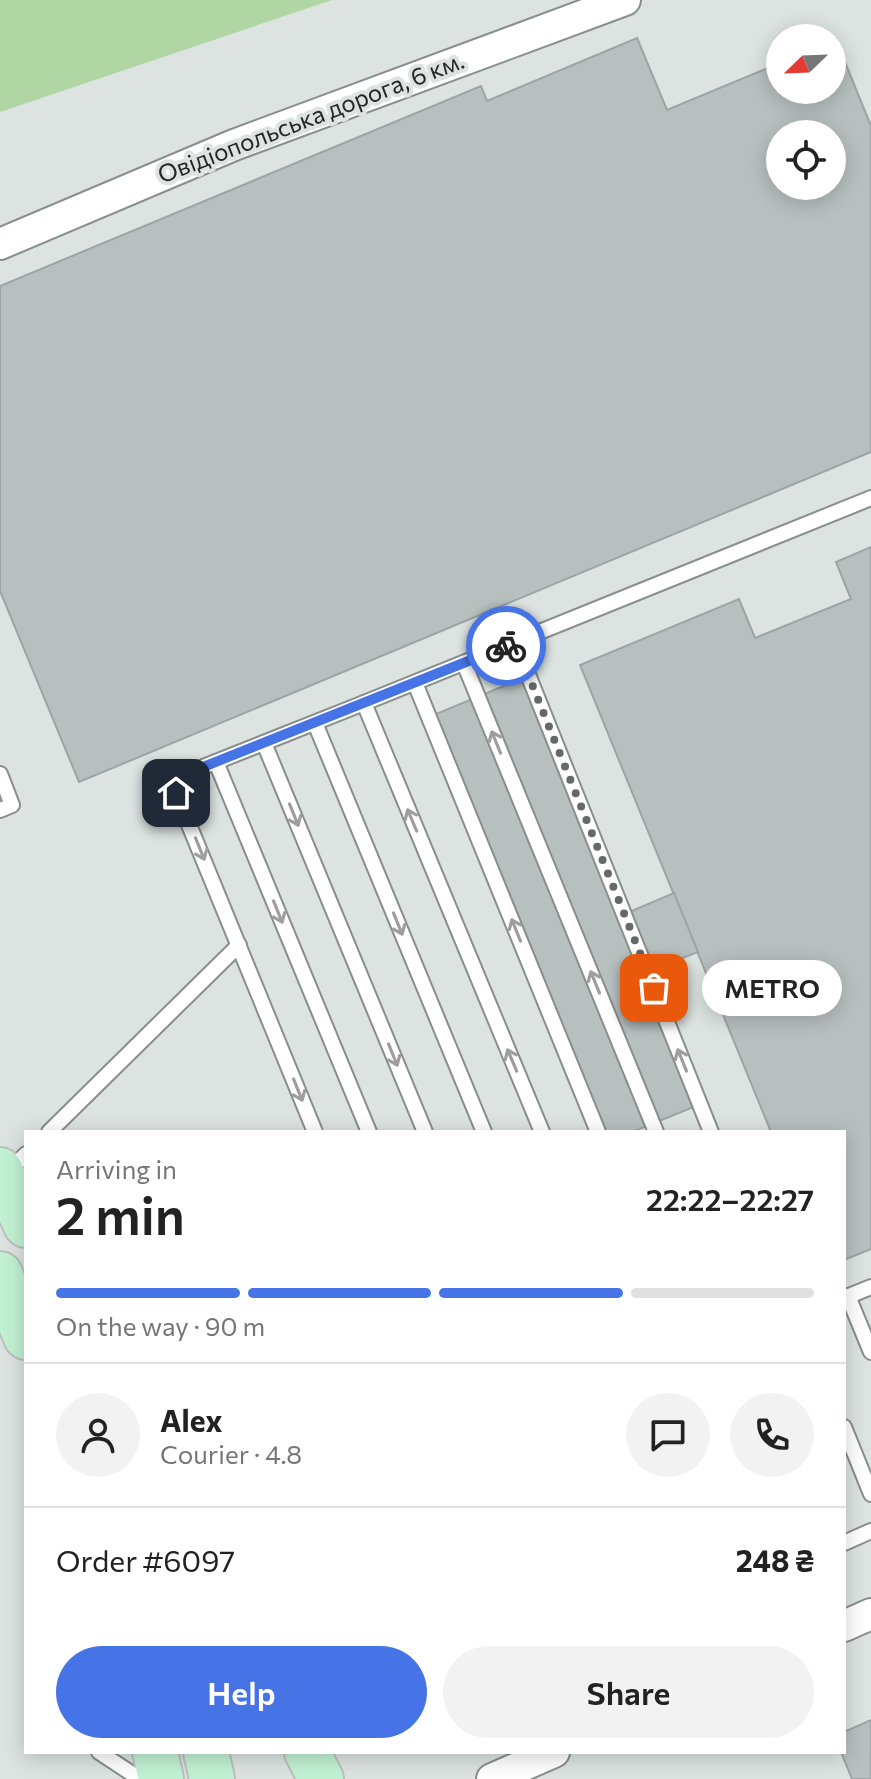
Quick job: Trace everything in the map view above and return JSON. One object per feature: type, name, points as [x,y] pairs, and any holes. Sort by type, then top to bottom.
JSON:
[{"type":"main road","points":[[10,1167],[24,1218]]},
{"type":"main road","points":[[0,1274],[24,1332]]},
{"type":"main road","points":[[155,1754],[161,1779]]},
{"type":"main road","points":[[206,1754],[212,1779]]},
{"type":"main road","points":[[308,1754],[321,1779]]},
{"type":"street","name":"Овідіопольська дорога, 6 км.","points":[[0,244],[234,145],[625,0]]},
{"type":"street","points":[[846,1625],[871,1614]]},
{"type":"street","points":[[492,1779],[549,1754]]},
{"type":"lane","points":[[314,1130],[176,793],[183,775],[871,498]]},
{"type":"lane","points":[[515,642],[710,1130]]},
{"type":"lane","points":[[464,663],[655,1130]]},
{"type":"lane","points":[[415,683],[597,1130]]},
{"type":"lane","points":[[364,703],[541,1130]]},
{"type":"lane","points":[[315,723],[483,1130]]},
{"type":"lane","points":[[264,743],[424,1130]]},
{"type":"lane","points":[[216,762],[368,1130]]},
{"type":"lane","points":[[0,774],[12,805],[0,810]]},
{"type":"lane","points":[[51,1130],[239,945]]},
{"type":"lane","points":[[871,1287],[846,1297],[871,1352]]},
{"type":"lane","points":[[846,1432],[871,1494]]},
{"type":"lane","points":[[846,1542],[871,1531]]},
{"type":"lane","points":[[102,1754],[140,1779]]},
{"type":"green space","points":[[0,0],[332,0],[0,112]]},
{"type":"building","points":[[637,38],[667,110],[766,69],[766,104],[846,104],[846,65],[871,126],[871,452],[79,782],[0,591],[0,286],[481,86],[487,101]]},
{"type":"building","points":[[871,547],[871,1249],[846,1259],[846,1130],[770,1130],[580,665],[739,599],[755,638],[851,599],[836,562]]},
{"type":"building","points":[[530,675],[627,913],[674,893],[698,952],[652,970],[706,1102],[637,1130],[597,1130],[429,717]]},
{"type":"building","points":[[871,1720],[871,1779],[852,1779],[842,1754],[846,1754],[846,1731]]},
{"type":"way so far","points":[[506,646],[515,642],[654,988]]},
{"type":"place","name":"METRO","points":[[654,988]]},
{"type":"route","points":[[176,793],[183,775],[506,646]]}]
